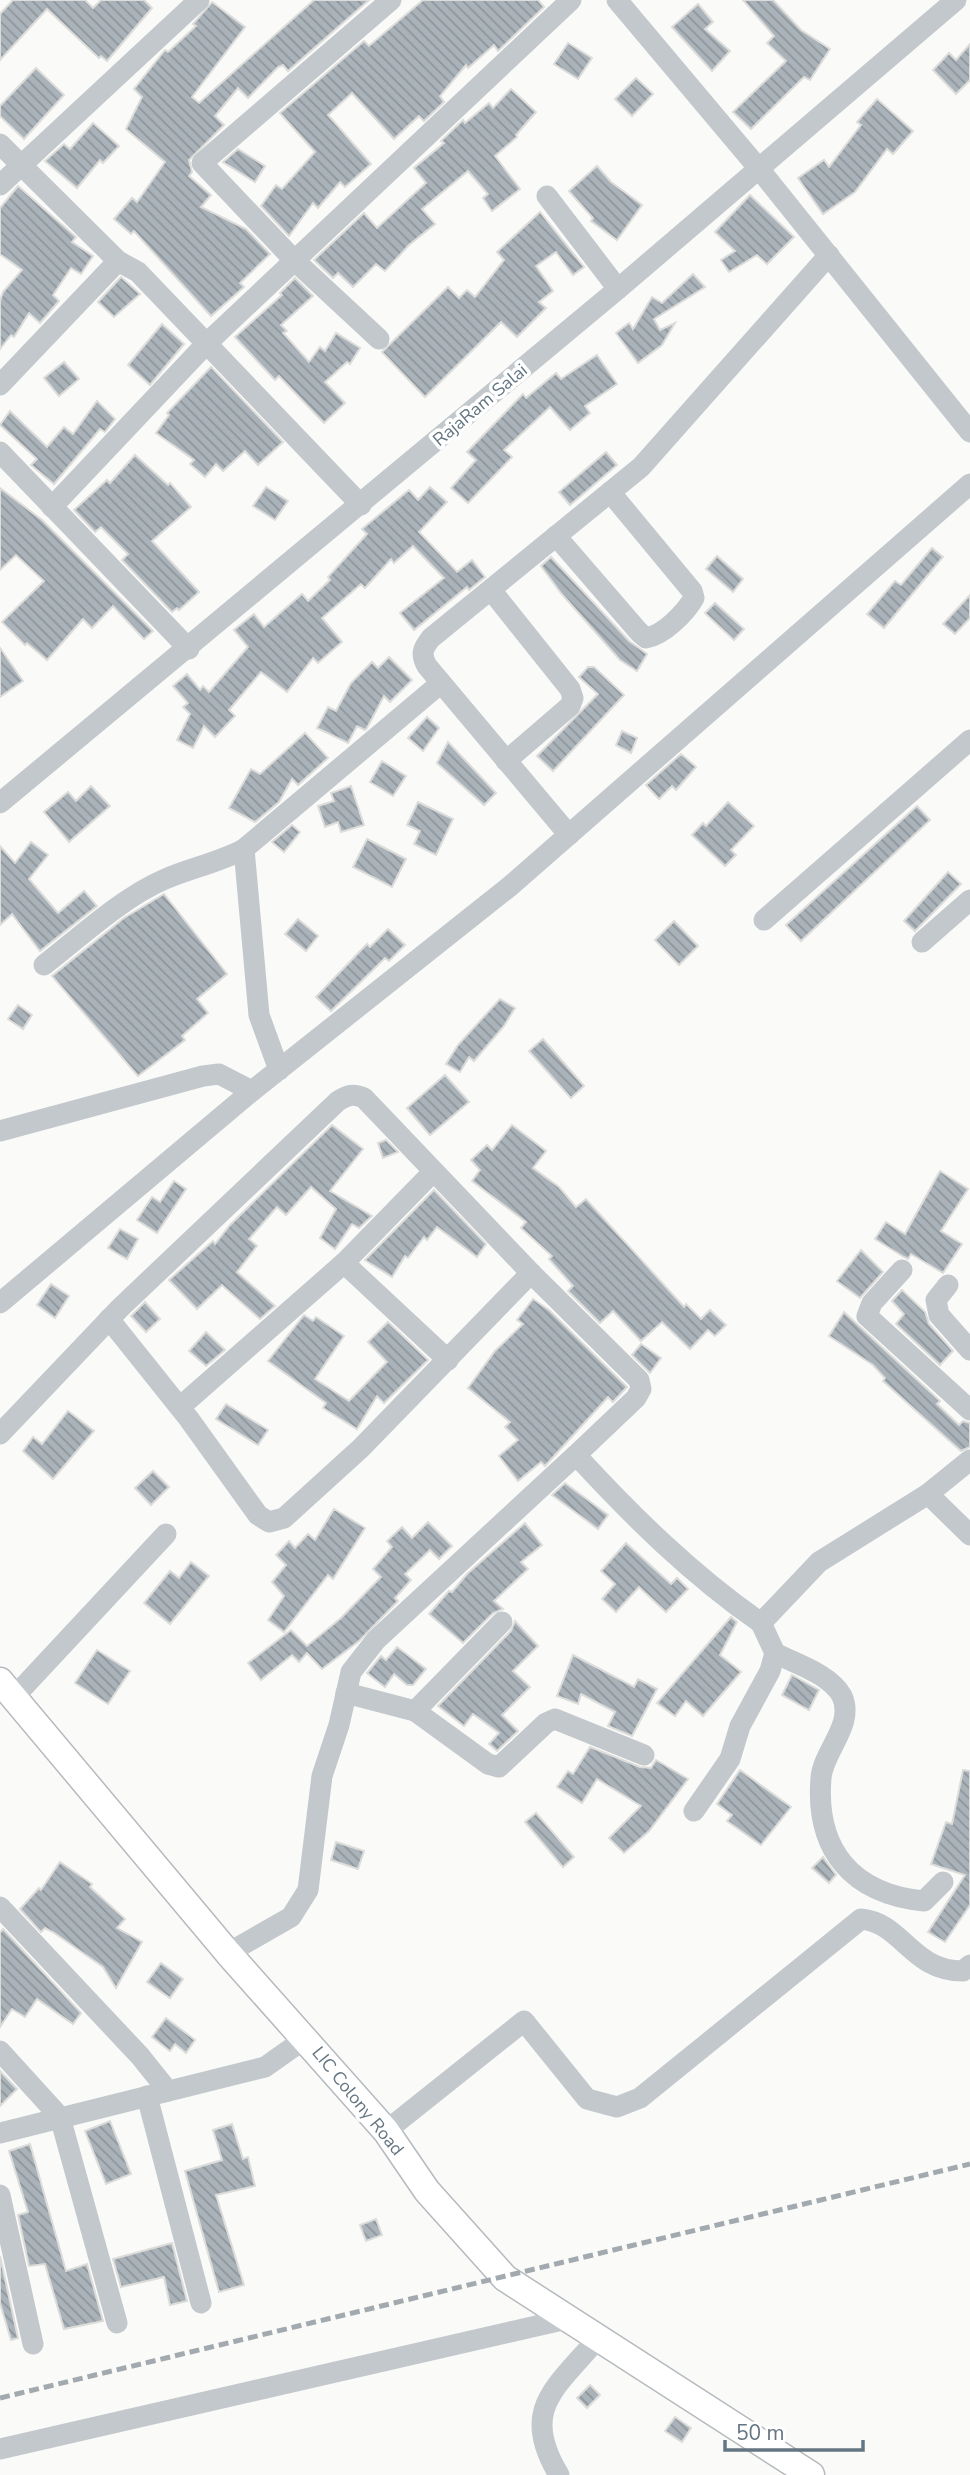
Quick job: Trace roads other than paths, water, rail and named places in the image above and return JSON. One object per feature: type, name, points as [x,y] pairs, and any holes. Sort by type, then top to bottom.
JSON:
[{"type":"main road","name":"LIC Colony Road","points":[[7,1689],[228,1952],[386,2131],[427,2191],[505,2277],[796,2471]]},
{"type":"street","points":[[0,185],[199,0]]},
{"type":"street","points":[[379,339],[294,260],[202,163],[391,0]]},
{"type":"street","points":[[52,507],[206,343],[571,0]]},
{"type":"street","points":[[617,0],[760,170],[970,432]]},
{"type":"street","name":"RajaRam Salai","points":[[0,803],[189,649],[760,170],[956,0]]},
{"type":"street","points":[[0,144],[118,261],[138,272],[361,505]]},
{"type":"street","points":[[547,196],[618,289]]},
{"type":"street","points":[[569,835],[441,683],[422,658],[423,648],[431,638],[641,467],[829,255]]},
{"type":"street","points":[[0,385],[118,261]]},
{"type":"street","points":[[0,452],[189,649]]},
{"type":"street","points":[[0,1303],[252,1091],[499,895],[970,484]]},
{"type":"street","points":[[556,537],[639,632],[646,638],[660,633],[690,606],[694,598],[692,591],[610,492]]},
{"type":"street","points":[[491,590],[570,689],[573,698],[570,706],[506,761]]},
{"type":"street","points":[[44,965],[143,891],[162,880],[224,860],[244,849],[441,683]]},
{"type":"street","points":[[764,920],[970,740]]},
{"type":"street","points":[[244,849],[259,1015],[279,1070]]},
{"type":"street","points":[[922,942],[970,900]]},
{"type":"street","points":[[0,1131],[203,1076],[219,1074],[252,1091]]},
{"type":"street","points":[[0,1434],[109,1319],[347,1095],[364,1098],[531,1273],[639,1380],[641,1389],[636,1398],[376,1640],[351,1672],[322,1776],[308,1890],[291,1917],[228,1952]]},
{"type":"street","points":[[180,1407],[344,1263],[433,1172]]},
{"type":"street","points":[[344,1263],[448,1360]]},
{"type":"street","points":[[902,1270],[872,1303],[867,1316],[970,1410]]},
{"type":"street","points":[[109,1319],[180,1407],[258,1515],[269,1522],[284,1518],[351,1457],[531,1273]]},
{"type":"street","points":[[948,1285],[936,1300],[937,1310],[970,1350]]},
{"type":"street","points":[[576,1455],[621,1504],[712,1588],[761,1623],[775,1653],[818,1674],[835,1687],[842,1698],[845,1712],[821,1776],[828,1841],[843,1867],[894,1898],[925,1901],[943,1882]]},
{"type":"street","points":[[761,1623],[819,1562],[929,1494],[970,1460]]},
{"type":"street","points":[[929,1494],[970,1535]]},
{"type":"street","points":[[7,1689],[166,1534]]},
{"type":"street","points":[[415,1711],[502,1622]]},
{"type":"street","points":[[694,1811],[730,1759],[740,1726],[770,1671],[775,1653]]},
{"type":"street","points":[[346,1693],[415,1711],[488,1764],[499,1767],[546,1723],[555,1719],[644,1755]]},
{"type":"street","points":[[0,1907],[140,2056],[158,2094],[201,2303]]},
{"type":"street","points":[[386,2131],[524,2021],[587,2099],[617,2107],[640,2098],[861,1919],[877,1921],[923,1960],[943,1971],[963,1971],[970,1965]]},
{"type":"street","points":[[0,2133],[265,2067],[306,2038]]},
{"type":"street","points":[[0,2050],[60,2117],[117,2323]]},
{"type":"street","points":[[0,2195],[33,2344]]},
{"type":"street","points":[[0,2449],[567,2319]]},
{"type":"street","points":[[559,2475],[545,2445],[541,2414],[548,2399],[598,2339]]},
{"type":"railway","points":[[0,2398],[970,2164]]}]
